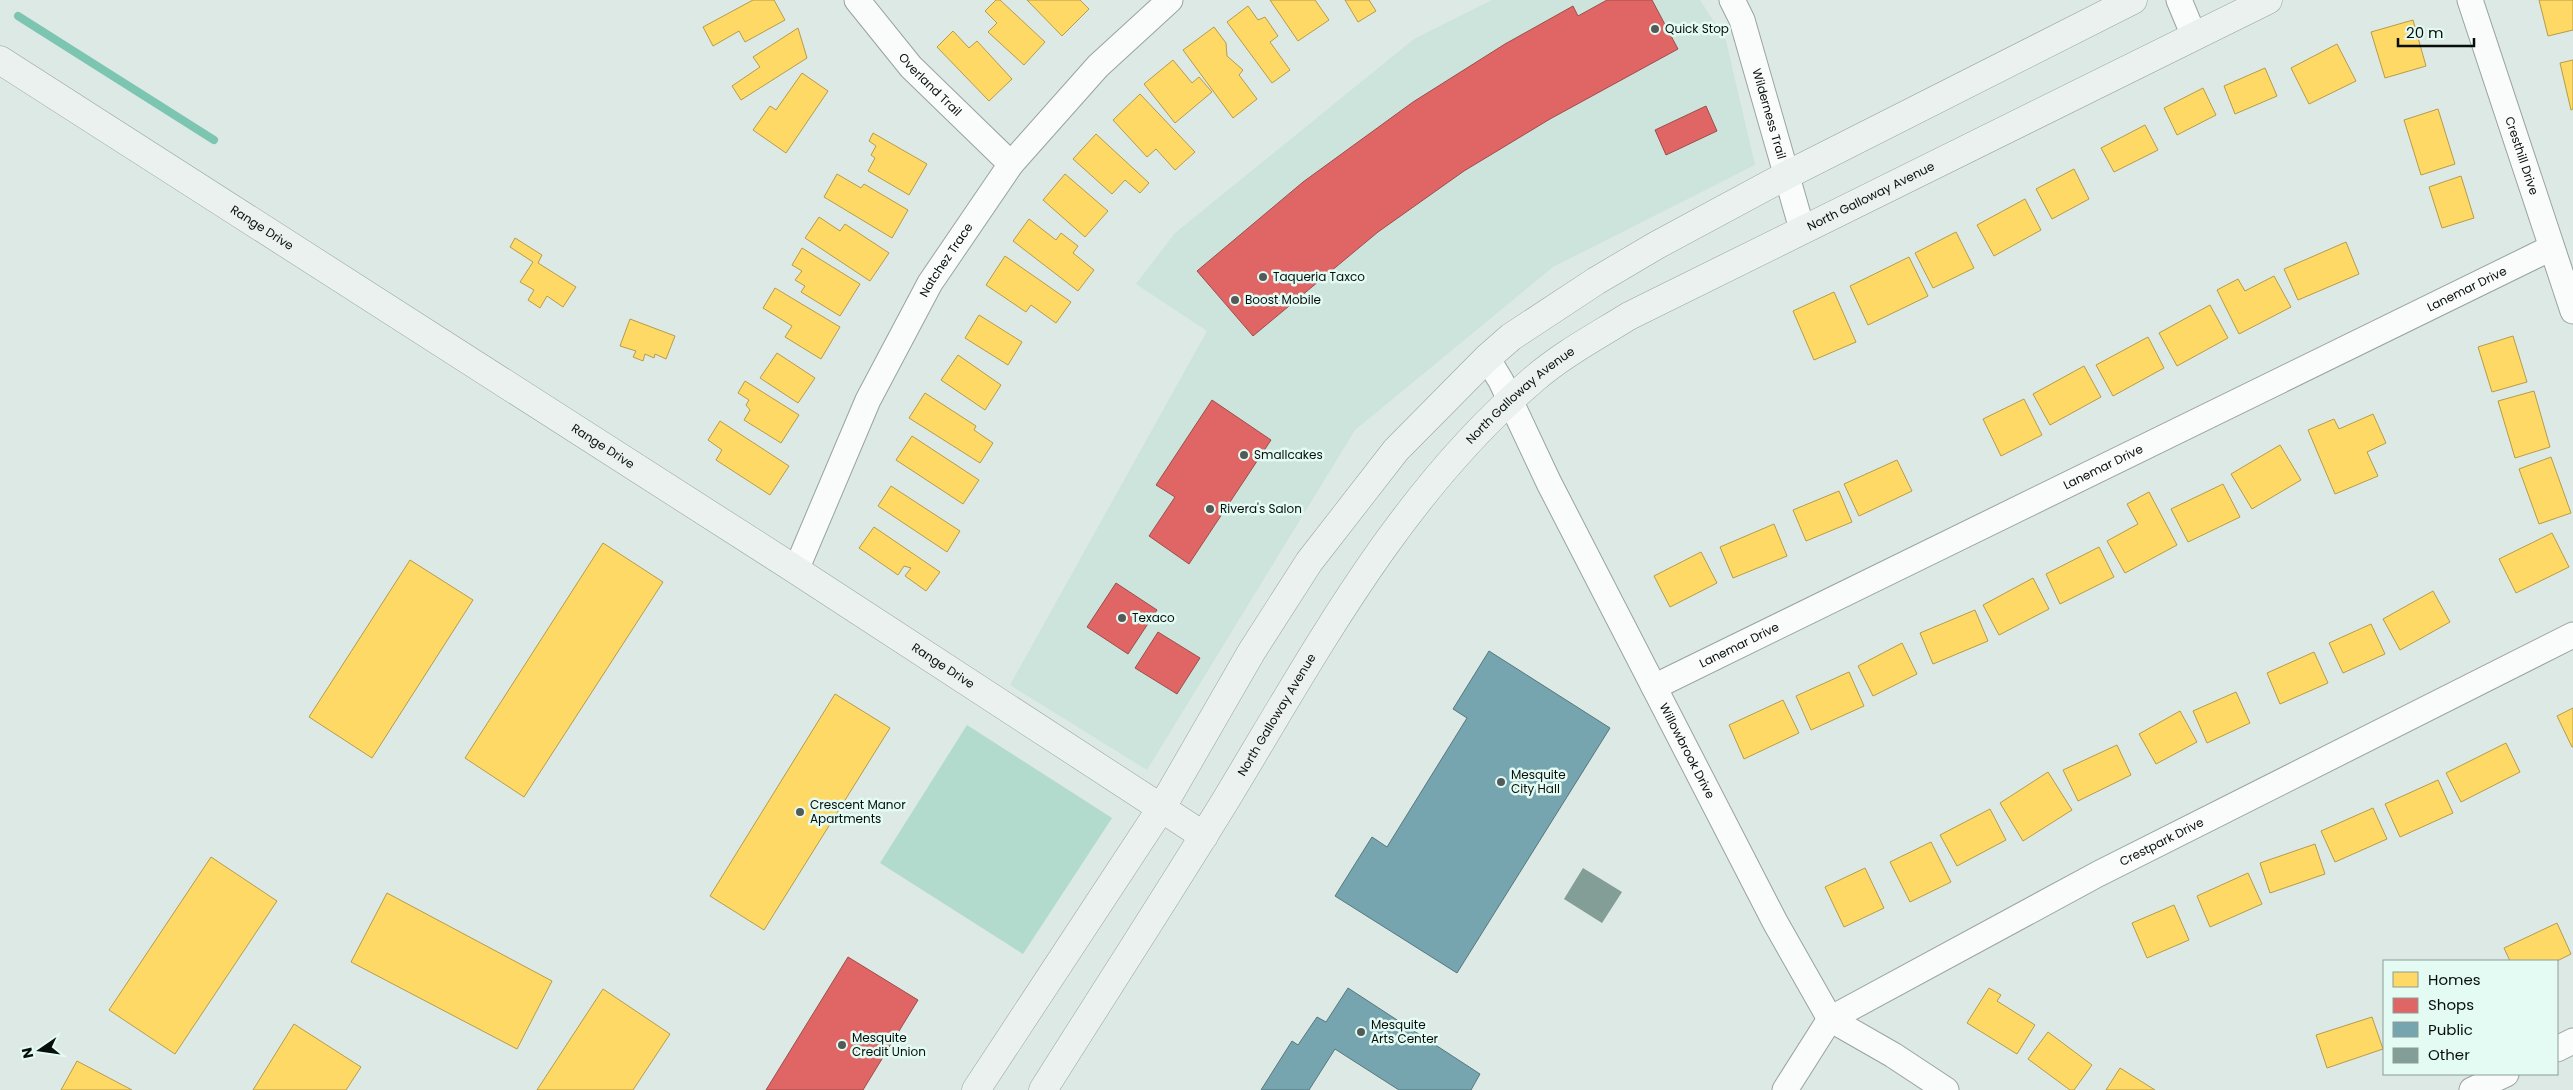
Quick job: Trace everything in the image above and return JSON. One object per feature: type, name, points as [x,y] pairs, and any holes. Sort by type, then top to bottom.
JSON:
[{"type":"main road","points":[[976,1090],[1162,807],[1252,650],[1309,562],[1396,450],[1487,358],[1511,338],[1596,281],[1664,240],[1787,175],[2133,0]]},
{"type":"main road","name":"North Galloway Avenue","points":[[1043,1090],[1204,836],[1336,616],[1368,568],[1417,500],[1467,443],[1535,378],[1567,354],[1629,316],[2268,0]]},
{"type":"main road","name":"Range Drive","points":[[0,60],[796,570],[1204,836]]},
{"type":"street","name":"Overland Trail","points":[[857,0],[911,67],[1011,164]]},
{"type":"street","name":"Natchez Trace","points":[[796,570],[868,400],[930,283],[1011,164],[1098,66],[1170,0]]},
{"type":"street","name":"Wilderness Trail","points":[[1732,0],[1742,20],[1802,230]]},
{"type":"street","points":[[2179,0],[2194,36]]},
{"type":"street","name":"Cresthill Drive","points":[[2470,0],[2573,311]]},
{"type":"street","name":"Lanemar Drive","points":[[1654,688],[2551,248]]},
{"type":"street","name":"Willowbrook Drive","points":[[1487,358],[1549,483],[1775,922],[1830,1019]]},
{"type":"street","name":"Crestpark Drive","points":[[1785,1090],[1830,1019],[2098,874],[2573,634]]},
{"type":"street","points":[[1830,1019],[1893,1055],[1946,1090]]},
{"type":"street","points":[[2558,1048],[2573,1041]]},
{"type":"street","points":[[2472,1090],[2504,1075]]},
{"type":"shaded area","points":[[1492,0],[1700,0],[1726,41],[1755,165],[1553,267],[1355,430],[1147,770],[1010,685],[1207,331],[1136,284],[1175,233],[1414,39]]},
{"type":"green space","points":[[967,725],[1112,818],[1023,954],[880,863]]},
{"type":"building: Homes","points":[[753,0],[774,0],[785,20],[745,42],[739,31],[713,46],[703,27]]},
{"type":"building: Homes","points":[[996,0],[1000,0],[1045,42],[1024,65],[988,32],[997,23],[985,11]]},
{"type":"building: Homes","points":[[1027,0],[1080,0],[1089,9],[1062,36]]},
{"type":"building: Homes","points":[[1270,0],[1315,0],[1329,20],[1298,41]]},
{"type":"building: Homes","points":[[1345,0],[1369,0],[1376,11],[1358,22]]},
{"type":"building: Homes","points":[[2539,0],[2573,0],[2573,30],[2548,36]]},
{"type":"building: Homes","points":[[1248,6],[1258,20],[1265,17],[1278,36],[1270,42],[1290,70],[1272,83],[1227,22]]},
{"type":"building: Homes","points":[[2413,20],[2426,66],[2385,78],[2371,32]]},
{"type":"building: Homes","points":[[1214,27],[1226,43],[1227,56],[1243,70],[1239,75],[1257,99],[1233,118],[1183,50]]},
{"type":"building: Homes","points":[[798,28],[807,58],[741,100],[732,86],[760,67],[753,57]]},
{"type":"building: Homes","points":[[953,31],[969,48],[977,41],[1012,79],[989,101],[937,47]]},
{"type":"building: Homes","points":[[2337,44],[2356,81],[2309,104],[2291,68]]},
{"type":"building: Homes","points":[[1173,60],[1192,83],[1199,77],[1212,92],[1175,123],[1144,84]]},
{"type":"building: Homes","points":[[2573,60],[2573,109],[2571,110],[2560,63]]},
{"type":"building: Homes","points":[[2265,68],[2277,96],[2235,114],[2224,86]]},
{"type":"building: Homes","points":[[802,73],[828,91],[786,153],[753,130],[770,106],[776,110]]},
{"type":"building: Homes","points":[[2203,88],[2216,115],[2177,135],[2164,108]]},
{"type":"building: Homes","points":[[1140,94],[1195,152],[1175,170],[1156,149],[1147,157],[1113,120]]},
{"type":"building: Homes","points":[[2438,109],[2455,164],[2421,175],[2404,120]]},
{"type":"building: Homes","points":[[2145,125],[2158,150],[2114,172],[2101,148]]},
{"type":"building: Homes","points":[[873,133],[927,164],[909,195],[868,171],[875,158],[871,155],[876,146],[869,141]]},
{"type":"building: Homes","points":[[1096,134],[1149,183],[1140,193],[1125,180],[1112,194],[1073,159]]},
{"type":"building: Homes","points":[[2074,169],[2089,199],[2052,219],[2036,189]]},
{"type":"building: Homes","points":[[837,174],[861,188],[864,184],[908,210],[892,238],[824,197]]},
{"type":"building: Homes","points":[[1065,174],[1108,211],[1085,237],[1043,200]]},
{"type":"building: Homes","points":[[2461,176],[2474,218],[2442,228],[2429,187]]},
{"type":"building: Homes","points":[[2025,199],[2041,230],[1994,256],[1977,225]]},
{"type":"building: Homes","points":[[819,217],[840,231],[845,224],[889,253],[870,281],[805,238]]},
{"type":"building: Homes","points":[[1029,219],[1056,240],[1061,233],[1078,246],[1073,253],[1094,270],[1078,291],[1013,241]]},
{"type":"building: Homes","points":[[1956,232],[1974,268],[1933,288],[1915,253]]},
{"type":"building: Homes","points":[[515,238],[542,255],[538,263],[576,287],[563,307],[547,296],[540,308],[528,300],[534,290],[520,282],[533,262],[510,247]]},
{"type":"building: Homes","points":[[2346,242],[2359,274],[2298,300],[2284,269]]},
{"type":"building: Homes","points":[[802,248],[860,284],[840,316],[801,292],[805,286],[795,280],[802,271],[792,265]]},
{"type":"building: Homes","points":[[1005,256],[1071,302],[1056,323],[1031,305],[1026,312],[986,285]]},
{"type":"building: Homes","points":[[1909,257],[1928,296],[1868,325],[1850,286]]},
{"type":"building: Homes","points":[[2274,276],[2291,307],[2239,334],[2217,290],[2238,279],[2245,291]]},
{"type":"building: Homes","points":[[775,288],[840,327],[821,359],[785,337],[792,326],[763,308]]},
{"type":"building: Homes","points":[[1834,292],[1856,342],[1814,360],[1793,311]]},
{"type":"building: Homes","points":[[2210,305],[2228,338],[2177,366],[2159,333]]},
{"type":"building: Homes","points":[[979,315],[1022,342],[1008,365],[965,338]]},
{"type":"building: Homes","points":[[630,319],[675,336],[666,359],[655,354],[654,358],[645,354],[643,361],[633,357],[636,351],[620,346]]},
{"type":"building: Homes","points":[[2513,336],[2527,382],[2492,392],[2478,347]]},
{"type":"building: Homes","points":[[2148,337],[2164,368],[2113,396],[2096,365]]},
{"type":"building: Homes","points":[[777,353],[815,378],[798,403],[760,378]]},
{"type":"building: Homes","points":[[958,355],[1001,385],[985,410],[941,380]]},
{"type":"building: Homes","points":[[2084,366],[2101,397],[2050,425],[2033,394]]},
{"type":"building: Homes","points":[[745,381],[799,415],[781,443],[744,420],[750,410],[746,405],[749,400],[738,393]]},
{"type":"building: Homes","points":[[2534,391],[2550,447],[2515,458],[2498,401]]},
{"type":"building: Homes","points":[[925,393],[976,426],[974,430],[993,443],[980,463],[909,418]]},
{"type":"building: Homes","points":[[2024,399],[2042,435],[2001,456],[1983,419]]},
{"type":"building: Homes","points":[[2373,414],[2386,443],[2367,452],[2378,476],[2335,494],[2308,430],[2334,419],[2339,429]]},
{"type":"building: Homes","points":[[720,421],[789,466],[770,495],[716,460],[722,450],[708,440]]},
{"type":"building: Homes","points":[[912,436],[979,480],[963,504],[896,460]]},
{"type":"building: Homes","points":[[2280,445],[2301,480],[2252,509],[2231,474]]},
{"type":"building: Homes","points":[[2551,457],[2571,513],[2539,524],[2519,469]]},
{"type":"building: Homes","points":[[1897,460],[1912,491],[1859,516],[1844,484]]},
{"type":"building: Homes","points":[[2223,484],[2240,517],[2188,542],[2171,509]]},
{"type":"building: Homes","points":[[891,486],[960,531],[947,552],[878,506]]},
{"type":"building: Homes","points":[[1839,491],[1852,522],[1806,541],[1793,510]]},
{"type":"building: Homes","points":[[2149,492],[2177,545],[2125,573],[2107,541],[2138,524],[2127,504]]},
{"type":"building: Homes","points":[[1774,524],[1787,556],[1733,578],[1720,547]]},
{"type":"building: Homes","points":[[874,527],[940,572],[926,591],[905,576],[911,568],[904,566],[898,575],[859,548]]},
{"type":"building: Homes","points":[[2552,533],[2569,567],[2516,593],[2499,559]]},
{"type":"building: Homes","points":[[603,543],[663,582],[524,797],[465,758]]},
{"type":"building: Homes","points":[[2099,547],[2114,577],[2060,604],[2046,574]]},
{"type":"building: Homes","points":[[1701,552],[1717,583],[1670,607],[1654,576]]},
{"type":"building: Homes","points":[[410,560],[473,600],[372,758],[309,717]]},
{"type":"building: Homes","points":[[2033,578],[2049,609],[1999,635],[1983,605]]},
{"type":"building: Homes","points":[[2433,591],[2450,622],[2400,650],[2383,619]]},
{"type":"building: Homes","points":[[1975,610],[1988,641],[1933,664],[1920,633]]},
{"type":"building: Homes","points":[[2371,624],[2385,654],[2343,673],[2329,643]]},
{"type":"building: Homes","points":[[1902,643],[1917,674],[1873,696],[1858,666]]},
{"type":"building: Homes","points":[[2314,652],[2328,683],[2280,704],[2267,673]]},
{"type":"building: Homes","points":[[1849,672],[1864,706],[1811,730],[1796,696]]},
{"type":"building: Homes","points":[[2236,692],[2250,723],[2207,743],[2193,711]]},
{"type":"building: Homes","name":"Crescent Manor Apartments","points":[[835,694],[890,728],[764,930],[710,896]]},
{"type":"building: Homes","points":[[1783,700],[1799,733],[1744,759],[1729,725]]},
{"type":"building: Homes","points":[[2573,708],[2573,747],[2572,747],[2557,716]]},
{"type":"building: Homes","points":[[2180,711],[2197,742],[2156,764],[2139,734]]},
{"type":"building: Homes","points":[[2506,743],[2520,772],[2461,802],[2446,773]]},
{"type":"building: Homes","points":[[2117,745],[2131,775],[2078,801],[2063,770]]},
{"type":"building: Homes","points":[[2048,772],[2072,810],[2023,841],[2000,803]]},
{"type":"building: Homes","points":[[2438,780],[2453,813],[2400,837],[2385,804]]},
{"type":"building: Homes","points":[[2373,808],[2387,839],[2335,862],[2321,831]]},
{"type":"building: Homes","points":[[1990,809],[2006,840],[1957,866],[1940,835]]},
{"type":"building: Homes","points":[[1931,842],[1951,882],[1910,902],[1890,862]]},
{"type":"building: Homes","points":[[2315,844],[2325,874],[2270,893],[2260,863]]},
{"type":"building: Homes","points":[[211,857],[277,901],[175,1054],[109,1010]]},
{"type":"building: Homes","points":[[1865,868],[1884,908],[1844,927],[1825,887]]},
{"type":"building: Homes","points":[[2248,873],[2262,904],[2210,927],[2197,896]]},
{"type":"building: Homes","points":[[387,893],[552,981],[517,1049],[351,962]]},
{"type":"building: Homes","points":[[2174,905],[2189,940],[2147,958],[2132,923]]},
{"type":"building: Homes","points":[[2557,923],[2571,954],[2558,960],[2510,960],[2504,948]]},
{"type":"building: Homes","points":[[1989,988],[2001,995],[1997,1001],[2035,1025],[2017,1054],[1967,1023]]},
{"type":"building: Homes","points":[[603,989],[670,1034],[633,1090],[537,1090]]},
{"type":"building: Homes","points":[[2372,1017],[2383,1049],[2327,1068],[2316,1035]]},
{"type":"building: Homes","points":[[294,1024],[361,1067],[346,1090],[253,1090]]},
{"type":"building: Homes","points":[[2048,1032],[2092,1065],[2074,1090],[2070,1090],[2028,1059]]},
{"type":"building: Homes","points":[[77,1061],[132,1090],[61,1090]]},
{"type":"building: Homes","points":[[2120,1068],[2155,1090],[2106,1090]]},
{"type":"building: Shops","points":[[1607,0],[1652,0],[1678,49],[1550,119],[1464,171],[1378,232],[1253,336],[1197,271],[1303,182],[1413,102],[1505,44],[1573,6],[1578,16]]},
{"type":"building: Shops","points":[[1706,106],[1717,131],[1666,155],[1655,130]]},
{"type":"building: Shops","points":[[1212,400],[1271,440],[1189,564],[1149,536],[1175,497],[1156,485]]},
{"type":"building: Shops","name":"Texaco","points":[[1116,583],[1157,610],[1128,654],[1087,627]]},
{"type":"building: Shops","name":"Texaco","points":[[1158,632],[1200,658],[1177,694],[1135,668]]},
{"type":"building: Shops","name":"Mesquite Credit Union","points":[[848,957],[918,1000],[863,1090],[766,1090]]},
{"type":"building: Public","name":"Mesquite City Hall","points":[[1489,651],[1610,728],[1457,973],[1335,896],[1372,837],[1387,847],[1467,718],[1453,709]]},
{"type":"building: Public","name":"Mesquite Arts Center","points":[[1348,988],[1480,1074],[1471,1090],[1399,1090],[1335,1049],[1309,1090],[1261,1090],[1292,1041],[1298,1045],[1317,1017],[1326,1022]]},
{"type":"building: Other","points":[[1583,868],[1622,892],[1602,923],[1564,899]]},
{"type":"waterway","points":[[18,16],[214,140]]},
{"type":"place","name":"Quick Stop","points":[[1655,29]]},
{"type":"place","name":"Taqueria Taxco","points":[[1263,277]]},
{"type":"place","name":"Boost Mobile","points":[[1235,300]]},
{"type":"place","name":"Smallcakes","points":[[1244,455]]},
{"type":"place","name":"Rivera's Salon","points":[[1210,509]]},
{"type":"place","name":"Texaco","points":[[1122,618]]},
{"type":"place","name":"Mesquite City Hall","points":[[1501,782]]},
{"type":"place","name":"Crescent Manor Apartments","points":[[800,812]]},
{"type":"place","name":"Mesquite Arts Center","points":[[1361,1032]]},
{"type":"place","name":"Mesquite Credit Union","points":[[842,1045]]}]
